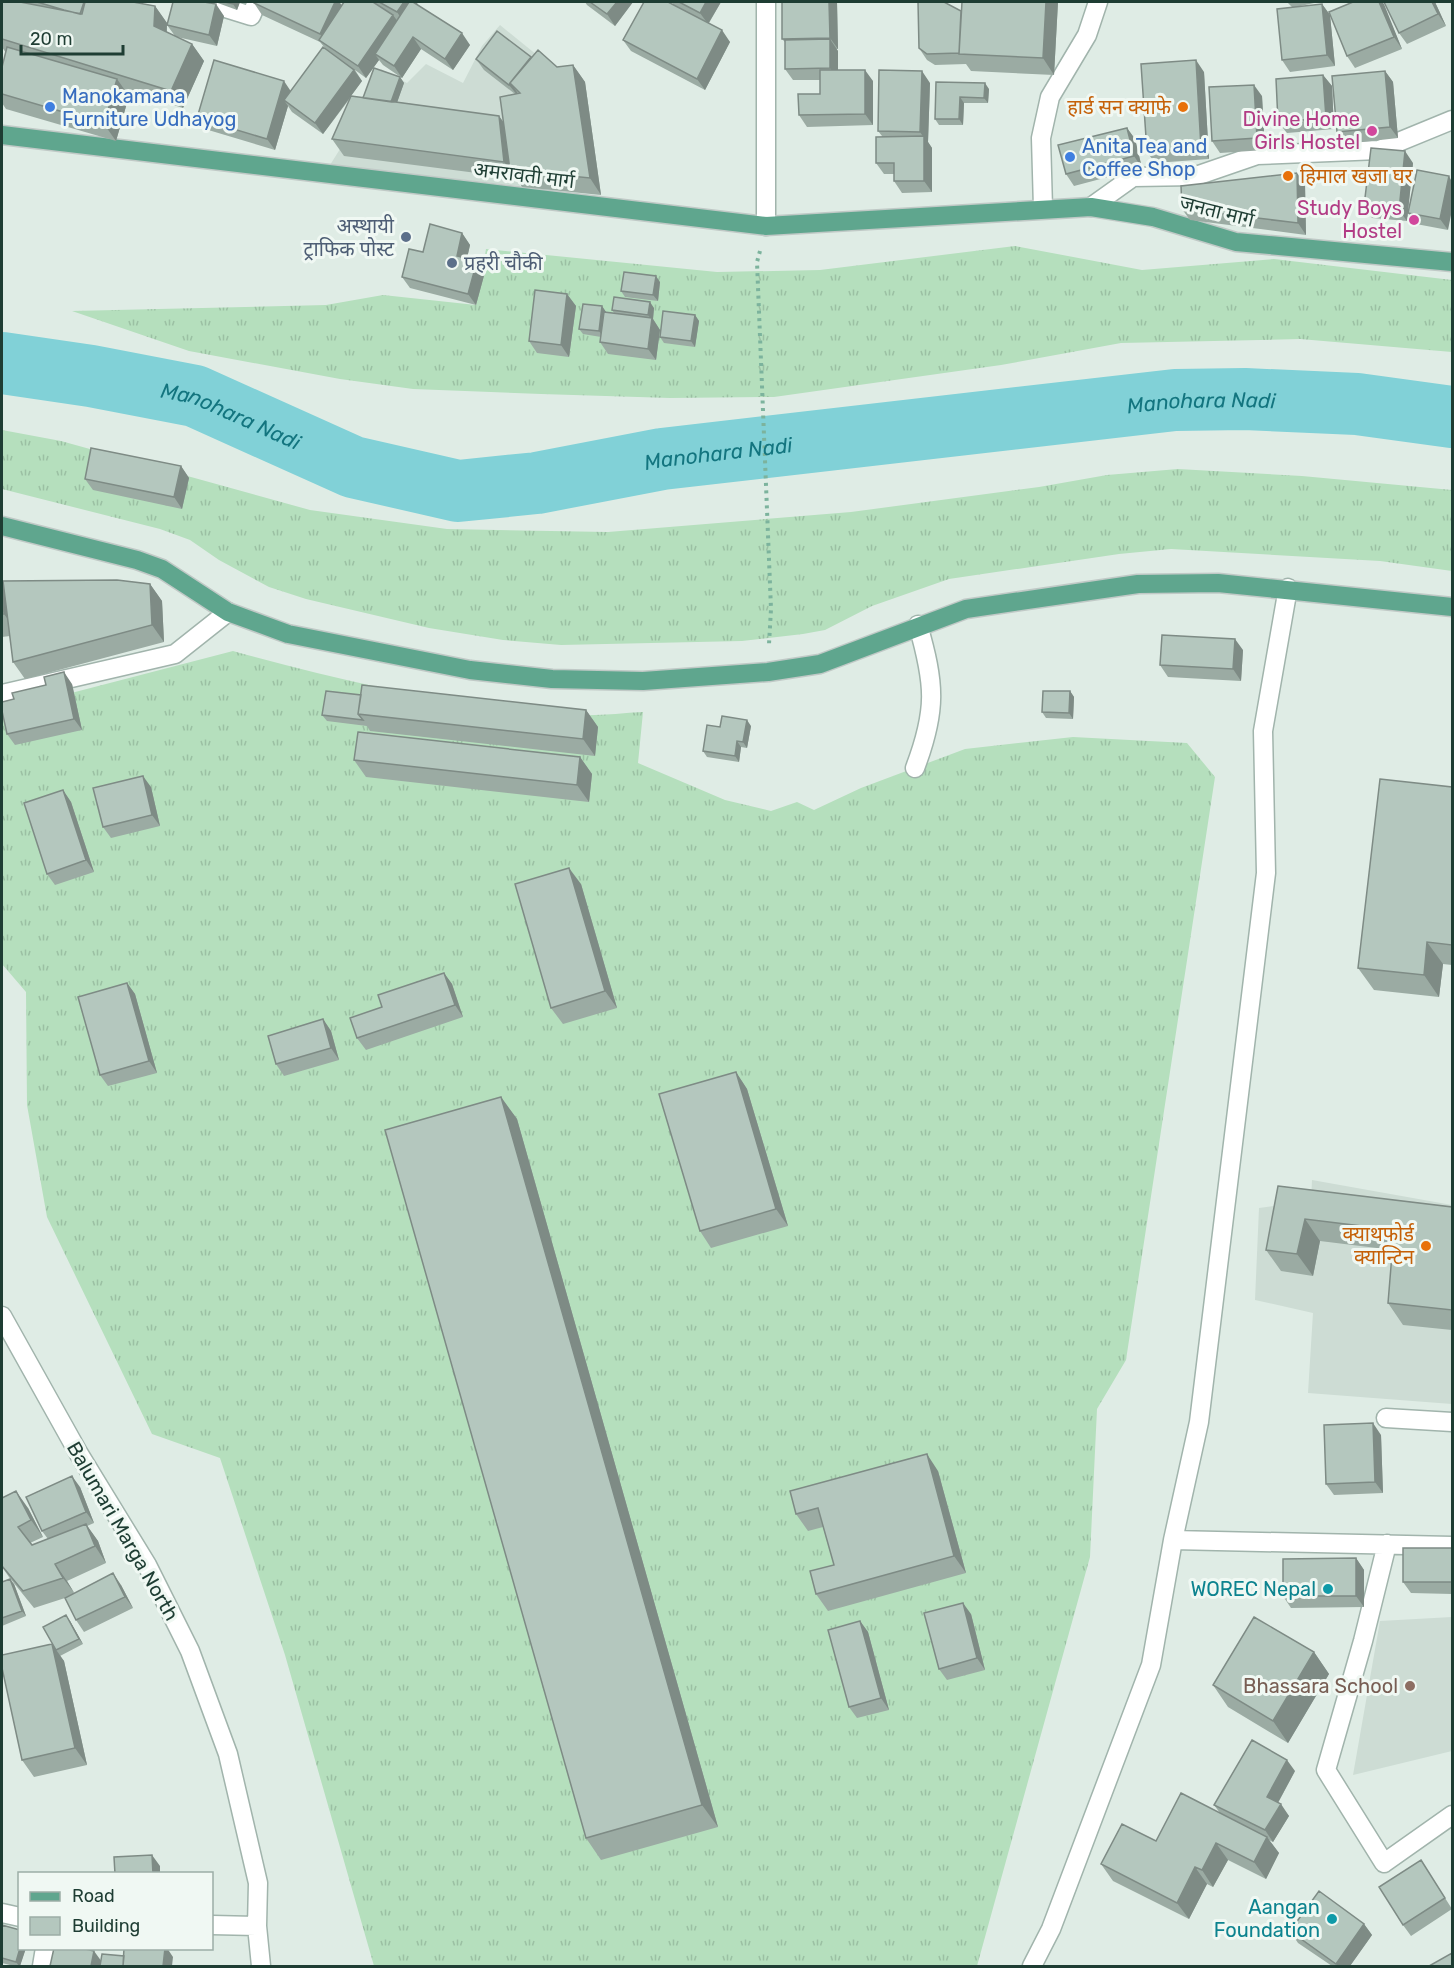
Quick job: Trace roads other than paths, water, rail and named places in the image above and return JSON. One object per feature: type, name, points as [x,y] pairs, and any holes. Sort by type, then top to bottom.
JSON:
[{"type":"main road","name":"अमरावती मार्ग","points":[[2,135],[766,226],[1043,208]]},
{"type":"main road","name":"जनता मार्ग","points":[[1043,208],[1091,207],[1153,218],[1236,242],[1452,262]]},
{"type":"main road","points":[[2,526],[137,560],[162,569],[228,612],[288,634],[470,670],[552,679],[643,681],[768,672],[820,664],[918,625],[966,609],[1138,584],[1218,583],[1288,588],[1452,607]]},
{"type":"street","points":[[206,2],[251,16],[257,2]]},
{"type":"street","points":[[766,2],[766,226]]},
{"type":"street","points":[[1043,208],[1041,138],[1050,98],[1088,35],[1098,2]]},
{"type":"street","points":[[1091,207],[1133,177],[1196,176],[1257,155],[1379,150],[1452,120]]},
{"type":"street","points":[[1032,1966],[1051,1929],[1151,1665],[1173,1540],[1202,1398],[1266,873],[1263,731],[1288,588]]},
{"type":"street","points":[[2,694],[175,654],[228,612]]},
{"type":"street","points":[[915,768],[927,735],[933,698],[928,661],[918,625]]},
{"type":"street","name":"Balumari Marga North","points":[[2,1316],[79,1454],[147,1565],[190,1651],[228,1754],[258,1883],[257,1926],[261,1966]]},
{"type":"street","points":[[1386,1418],[1452,1422]]},
{"type":"street","points":[[1173,1540],[1452,1546]]},
{"type":"street","points":[[1387,1544],[1363,1641],[1326,1770],[1384,1863],[1452,1815]]},
{"type":"street","points":[[2,1913],[18,1917]]},
{"type":"street","points":[[213,1925],[257,1926]]},
{"type":"street","points":[[42,1966],[45,1950]]},
{"type":"waterway","name":"Manohara Nadi","points":[[2,363],[91,376],[195,396],[353,467],[458,491],[537,483],[662,459],[1175,400],[1245,399],[1357,404],[1452,417]]},
{"type":"place","name":"Manokamana Furniture Udhayog","points":[[50,107]]},
{"type":"place","name":"हार्ड सन क्याफे","points":[[1183,107]]},
{"type":"place","name":"Divine Home Girls Hostel","points":[[1372,131]]},
{"type":"place","name":"Anita Tea and Coffee Shop","points":[[1070,157]]},
{"type":"place","name":"हिमाल खजा घर","points":[[1288,176]]},
{"type":"place","name":"Study Boys Hostel","points":[[1414,220]]},
{"type":"place","name":"अस्थायी ट्राफिक पोस्ट","points":[[406,237]]},
{"type":"place","name":"प्रहरी चौकी","points":[[452,263]]},
{"type":"place","name":"क्याथफोर्ड क्यान्टिन","points":[[1426,1246]]},
{"type":"place","name":"WOREC Nepal","points":[[1328,1589]]},
{"type":"place","name":"Bhassara School","points":[[1410,1686]]},
{"type":"place","name":"Aangan Foundation","points":[[1332,1919]]}]
